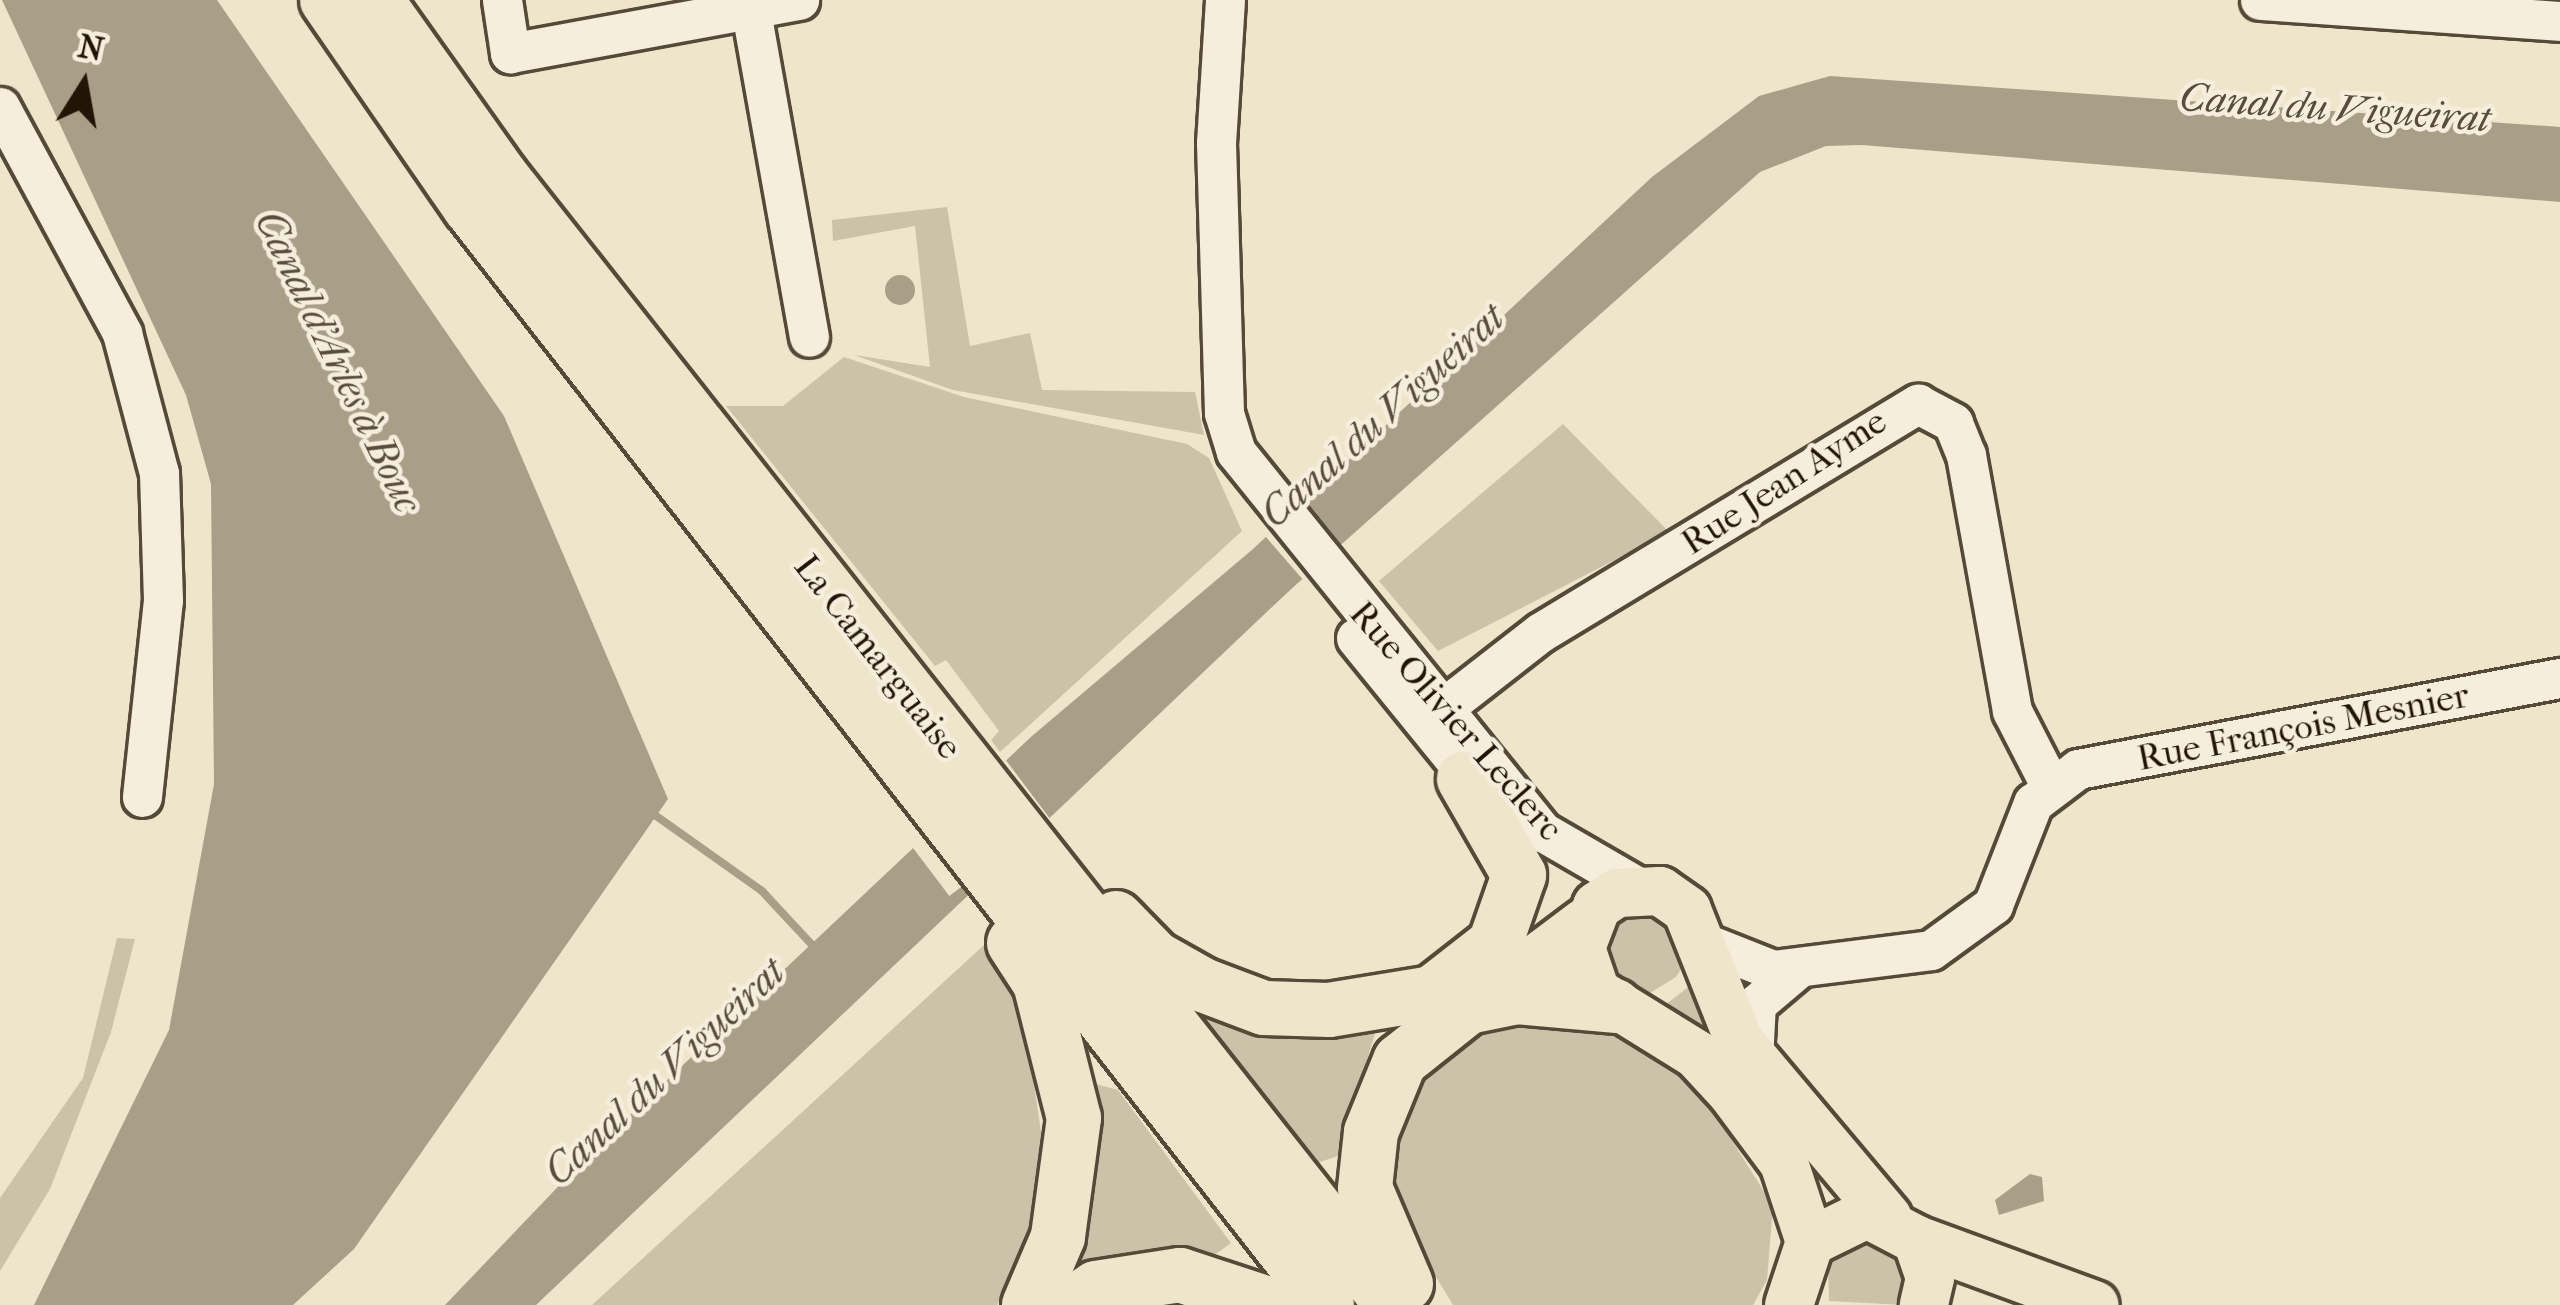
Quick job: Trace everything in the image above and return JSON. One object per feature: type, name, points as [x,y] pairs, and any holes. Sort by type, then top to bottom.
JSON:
[{"type":"highway","name":"La Camarguaise","points":[[327,0],[470,207],[781,570],[946,780]]},
{"type":"highway","name":"La Camarguaise","points":[[376,0],[781,570]]},
{"type":"highway","points":[[1411,1000],[1474,969],[1510,916],[1514,856],[1464,779]]},
{"type":"highway","points":[[946,780],[1024,881],[1327,1305]]},
{"type":"highway","points":[[946,780],[1024,881],[1392,1305]]},
{"type":"highway","points":[[1024,881],[1203,985],[1264,1008],[1411,1000],[1513,980],[1587,923]]},
{"type":"highway","points":[[1024,881],[1040,983],[1074,1118],[1058,1237],[1029,1305]]},
{"type":"highway","points":[[1422,1305],[1365,1188],[1371,1132],[1400,1061],[1468,1007],[1517,997],[1615,1006]]},
{"type":"highway","points":[[1071,1305],[1096,1288],[1180,1275],[1271,1305]]},
{"type":"main road","points":[[1587,923],[1638,887]]},
{"type":"main road","name":"Rue Olivier Leclerc","points":[[1638,887],[1676,899],[1702,942],[1720,1012],[1753,1059],[1903,1229]]},
{"type":"main road","name":"Rue Olivier Leclerc","points":[[1587,923],[1586,972],[1615,1006]]},
{"type":"main road","points":[[1615,1006],[1672,1035],[1732,1093],[1784,1163],[1800,1284]]},
{"type":"main road","points":[[1800,1284],[1845,1216],[1903,1229],[2095,1305]]},
{"type":"main road","points":[[1903,1229],[1930,1279],[1924,1305]]},
{"type":"street","points":[[502,0],[510,53],[749,5],[799,0]]},
{"type":"street","points":[[1225,0],[1216,143],[1225,413],[1271,507],[1336,583]]},
{"type":"street","points":[[2260,0],[2560,21]]},
{"type":"street","points":[[749,5],[809,337]]},
{"type":"street","points":[[0,107],[122,333],[159,473],[163,600],[142,797]]},
{"type":"street","name":"Rue Jean Ayme","points":[[1431,695],[1900,407],[1935,407],[1966,455],[2012,711],[2049,783]]},
{"type":"street","name":"Rue Olivier Leclerc","points":[[1336,583],[1531,819],[1638,887]]},
{"type":"street","name":"Rue Olivier Leclerc","points":[[1336,583],[1378,674],[1464,779],[1570,884],[1587,923]]},
{"type":"street","name":"Rue François Mesnier","points":[[2049,783],[2560,678]]},
{"type":"street","points":[[1702,942],[1738,962],[1796,970],[1931,950],[1967,932],[1994,904],[2049,783]]},
{"type":"street","points":[[1753,1059],[1756,1004],[1796,970]]},
{"type":"shaded area","points":[[947,207],[970,346],[1030,333],[1042,390],[1195,392],[1204,435],[953,390],[854,355],[930,367],[915,226],[833,241],[832,220]]},
{"type":"shaded area","points":[[844,357],[964,397],[1187,444],[1209,458],[1242,531],[1000,752],[991,740],[999,731],[946,660],[935,666],[726,406],[783,406]]},
{"type":"shaded area","points":[[1563,424],[1669,532],[1438,651],[1379,581]]},
{"type":"shaded area","points":[[1668,908],[1684,964],[1676,977],[1650,993],[1620,991],[1597,921]]},
{"type":"shaded area","points":[[117,938],[135,939],[111,1032],[50,1189],[0,1271],[0,1198],[83,1078]]},
{"type":"shaded area","points":[[984,945],[1020,993],[1044,1151],[1032,1241],[997,1305],[592,1305]]},
{"type":"shaded area","points":[[1692,984],[1712,1038],[1660,1009]]},
{"type":"shaded area","points":[[1186,1000],[1251,1026],[1332,1040],[1376,1030],[1338,1156],[1311,1165]]},
{"type":"shaded area","points":[[1520,1016],[1591,1022],[1696,1083],[1773,1206],[1767,1280],[1753,1305],[1453,1305],[1384,1191],[1408,1077],[1460,1033]]},
{"type":"shaded area","points":[[1092,1083],[1118,1090],[1231,1243],[1213,1256],[1076,1270]]},
{"type":"shaded area","points":[[1863,1235],[1910,1264],[1904,1305],[1829,1301],[1828,1259]]},
{"type":"water","name":"Canal d'Arles à Bouc","points":[[2,0],[217,0],[504,416],[668,799],[354,1249],[293,1305],[34,1305],[169,1030],[214,784],[211,484],[186,395]]},
{"type":"water","points":[[1830,76],[2560,127],[2560,202],[1862,145],[1826,146],[1760,172],[1289,591],[536,1305],[445,1305],[595,1148],[1032,736],[1253,549],[1652,177],[1759,96]]},
{"type":"water","points":[[900,275],[911,279],[915,290],[911,301],[900,305],[889,301],[885,290],[889,279]]},
{"type":"water","points":[[2030,1174],[2042,1177],[2044,1201],[1999,1215],[1995,1200]]},
{"type":"pier","points":[[1296,500],[1345,557],[1310,587],[1261,531]]},
{"type":"pier","points":[[1002,755],[1051,820],[949,896],[901,831]]},
{"type":"waterway","points":[[652,813],[762,891],[815,948]]},
{"type":"water label","name":"Canal du Vigueirat","points":[[2335,108]]},
{"type":"water label","name":"Canal du Vigueirat","points":[[1383,416]]},
{"type":"water label","name":"Canal du Vigueirat","points":[[665,1072]]}]
